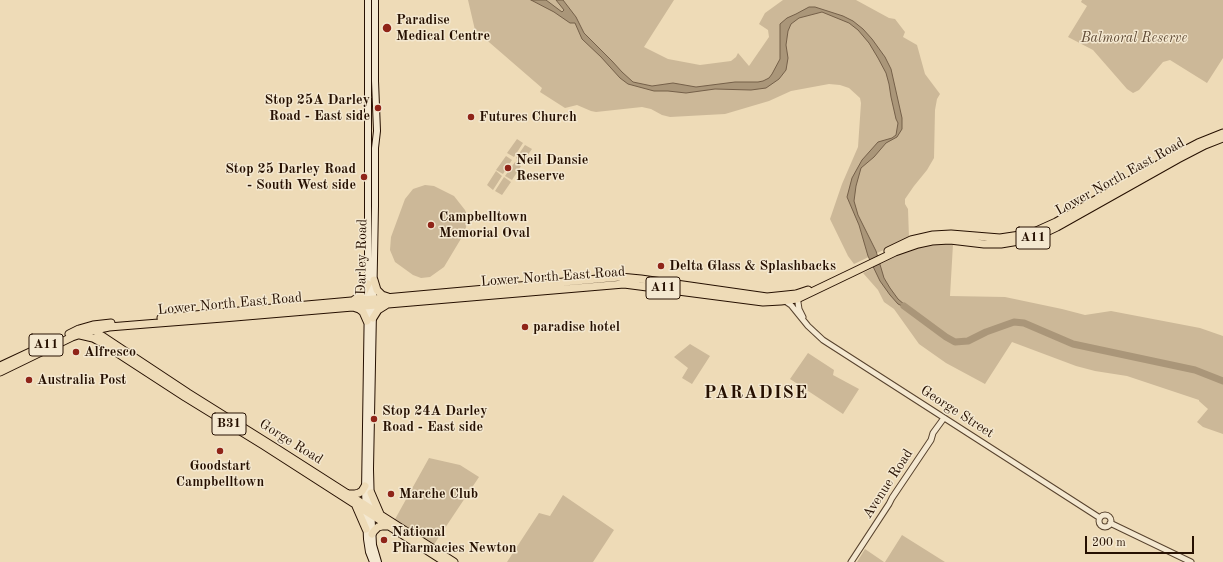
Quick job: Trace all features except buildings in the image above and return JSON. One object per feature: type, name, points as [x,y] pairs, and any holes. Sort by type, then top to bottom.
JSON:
[{"type":"main road","name":"Darley Road","points":[[368,0],[371,282],[365,486],[368,510]]},
{"type":"main road","name":"Darley Road","points":[[371,282],[375,148],[377,131],[375,81],[375,0]]},
{"type":"main road","name":"Lower North East Road","points":[[371,302],[388,304],[616,284],[638,285],[759,302],[785,301],[889,253],[911,240],[933,235],[951,234],[1000,238],[1036,231],[1056,222],[1181,152],[1204,140],[1223,133]]},
{"type":"main road","name":"Lower North East Road","points":[[889,253],[913,245],[932,241],[950,240],[1001,244],[1038,236],[1194,151],[1223,138]]},
{"type":"main road","points":[[616,284],[624,278]]},
{"type":"main road","name":"Lower North East Road","points":[[0,366],[79,329],[223,318],[371,302],[392,297],[624,278],[767,297],[797,296]]},
{"type":"main road","points":[[388,304],[380,308],[370,320],[353,304],[362,295],[371,282],[384,295],[392,297]]},
{"type":"main road","name":"Darley Road","points":[[368,510],[371,493],[370,320]]},
{"type":"main road","name":"Lower North East Road","points":[[0,372],[93,328]]},
{"type":"main road","name":"Gorge Road","points":[[93,328],[95,334],[102,343]]},
{"type":"main road","name":"Gorge Road","points":[[93,328],[102,336],[188,393],[347,493],[390,527],[445,562]]},
{"type":"main road","name":"Gorge Road","points":[[78,335],[93,338],[102,343],[356,505],[380,514],[454,562]]},
{"type":"main road","points":[[347,493],[353,495],[357,494],[362,491],[365,486]]},
{"type":"main road","points":[[371,493],[380,514]]},
{"type":"main road","points":[[356,505],[369,532],[378,562]]},
{"type":"main road","points":[[368,510],[369,552],[373,562]]},
{"type":"main road","points":[[369,532],[379,526],[390,527]]},
{"type":"street","name":"George Street","points":[[797,296],[799,309],[805,322]]},
{"type":"street","name":"George Street","points":[[785,301],[791,305],[812,330],[823,340],[1100,518],[1100,524],[1103,527],[1110,523],[1191,562]]},
{"type":"street","name":"Avenue Road","points":[[851,562],[890,504],[892,498],[944,418]]},
{"type":"green space","points":[[468,0],[674,0],[644,47],[668,59],[700,65],[731,61],[738,53],[749,66],[769,37],[768,30],[759,24],[765,13],[783,0],[856,0],[889,18],[895,19],[905,32],[903,37],[917,45],[925,74],[940,94],[937,99],[935,110],[934,158],[927,170],[905,199],[905,204],[908,209],[909,238],[854,264],[848,256],[830,219],[842,184],[858,147],[861,103],[860,98],[849,88],[829,84],[791,91],[769,101],[725,114],[670,117],[642,107],[596,112],[577,105],[565,108],[540,92],[542,88],[475,30]]},
{"type":"green space","name":"Balmoral Reserve","points":[[1082,0],[1223,0],[1223,58],[1207,83],[1170,60],[1163,62],[1139,90],[1133,93],[1127,89],[1093,50],[1068,37],[1087,6],[1081,2]]},
{"type":"green space","points":[[517,139],[523,143],[514,157],[507,153]]},
{"type":"green space","points":[[525,145],[532,149],[522,163],[516,158]]},
{"type":"green space","points":[[506,156],[512,160],[503,174],[496,170]]},
{"type":"green space","points":[[515,162],[521,166],[512,180],[505,176]]},
{"type":"green space","points":[[496,171],[502,176],[493,190],[487,185]]},
{"type":"green space","points":[[504,177],[511,182],[502,195],[495,191]]},
{"type":"green space","name":"Campbelltown Memorial Oval","points":[[425,185],[434,186],[454,196],[465,210],[468,217],[465,232],[444,267],[430,277],[421,278],[413,275],[395,262],[390,250],[391,237],[405,199],[413,189]]},
{"type":"green space","points":[[938,244],[953,244],[950,296],[1005,297],[1085,315],[1111,311],[1200,328],[1223,336],[1223,434],[1203,427],[1197,422],[1208,409],[1199,400],[1127,376],[1095,371],[1076,366],[1012,342],[985,384],[946,363],[919,344],[894,309],[884,302],[878,290],[863,273],[905,252]]},
{"type":"green space","points":[[690,344],[710,356],[692,384],[682,378],[688,368],[674,357]]},
{"type":"green space","points":[[808,353],[834,370],[833,375],[859,389],[843,414],[790,379]]},
{"type":"green space","points":[[429,458],[460,465],[479,477],[433,546],[394,521]]},
{"type":"green space","points":[[563,495],[614,530],[593,562],[507,562],[539,513],[550,516]]},
{"type":"green space","points":[[902,535],[945,562],[885,562]]},
{"type":"green space","points":[[865,549],[884,562],[857,562]]},
{"type":"shaded area","points":[[531,0],[546,0],[562,12],[564,10],[556,0],[563,0],[576,17],[584,33],[622,72],[633,82],[652,86],[673,83],[696,87],[735,82],[758,82],[769,78],[780,59],[780,24],[787,18],[809,7],[815,7],[843,16],[853,21],[863,29],[885,57],[891,69],[902,118],[902,129],[897,137],[886,143],[874,157],[861,168],[854,201],[858,215],[876,251],[884,278],[898,299],[912,311],[898,304],[880,281],[868,256],[859,225],[847,197],[852,178],[862,160],[878,142],[892,138],[896,135],[898,123],[886,73],[869,43],[858,30],[849,23],[822,12],[799,18],[791,24],[788,31],[786,45],[788,58],[786,70],[779,79],[766,88],[751,90],[715,89],[686,93],[654,91],[628,84],[620,78],[582,39],[575,23],[570,23],[554,12]]},
{"type":"waterway","points":[[904,306],[955,342],[968,341],[986,332],[1014,322],[1024,323],[1073,344],[1195,370],[1223,381]]},
{"type":"place","name":"Paradise Medical Centre","points":[[387,28]]},
{"type":"place","name":"Stop 25A Darley Road - East side","points":[[378,108]]},
{"type":"place","name":"Futures Church","points":[[471,117]]},
{"type":"place","name":"Neil Dansie Reserve","points":[[508,168]]},
{"type":"place","name":"Stop 25 Darley Road - South West side","points":[[364,177]]},
{"type":"place","name":"Campbelltown Memorial Oval","points":[[431,225]]},
{"type":"place","name":"Delta Glass & Splashbacks","points":[[661,266]]},
{"type":"place","name":"paradise hotel","points":[[525,327]]},
{"type":"place","name":"Alfresco","points":[[76,352]]},
{"type":"place","name":"Australia Post","points":[[29,380]]},
{"type":"place","name":"Stop 24A Darley Road - East side","points":[[374,419]]},
{"type":"place","name":"Goodstart Campbelltown","points":[[220,451]]},
{"type":"place","name":"Marche Club","points":[[391,494]]},
{"type":"place","name":"National Pharmacies Newton","points":[[384,540]]},
{"type":"district","name":"PARADISE","points":[[756,393]]}]
